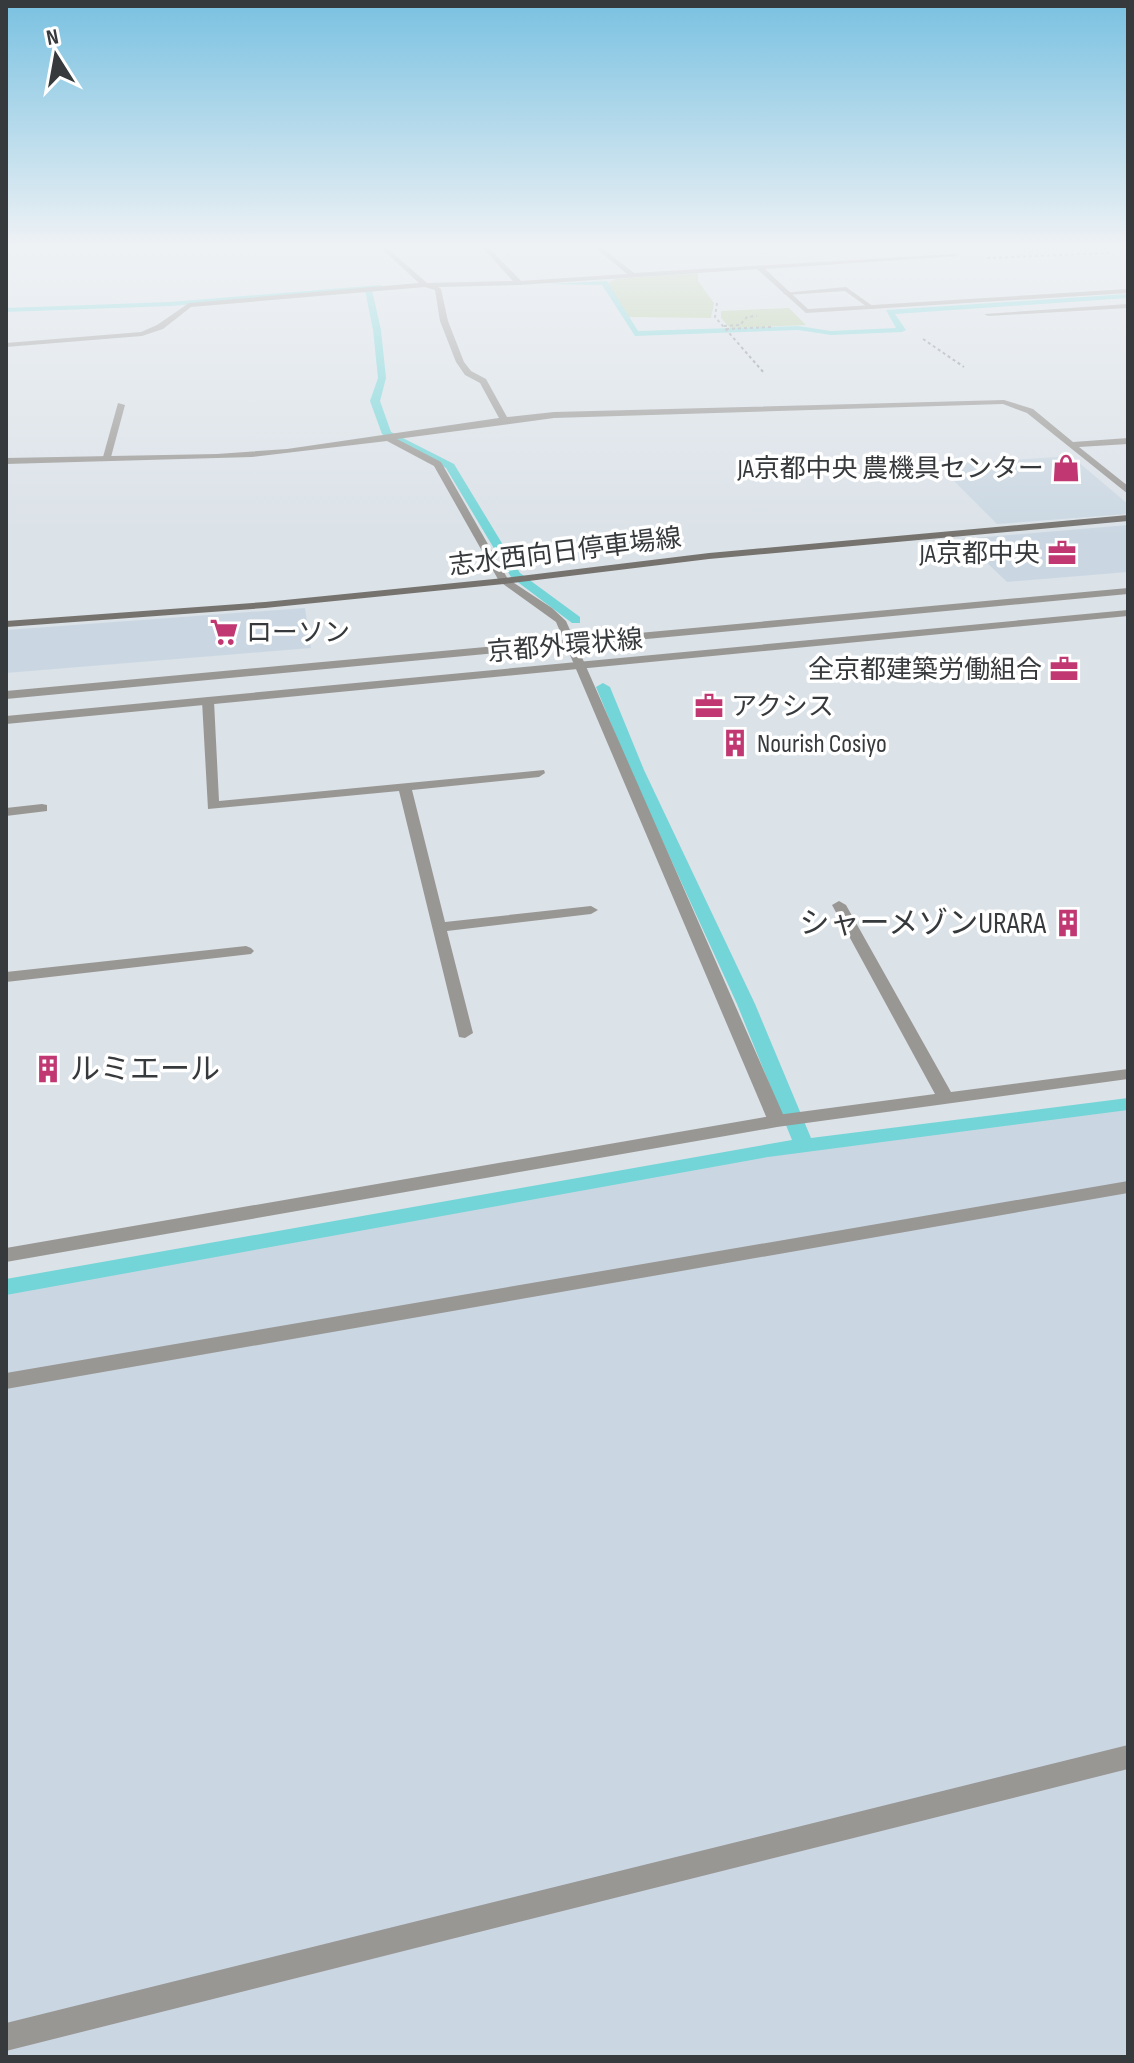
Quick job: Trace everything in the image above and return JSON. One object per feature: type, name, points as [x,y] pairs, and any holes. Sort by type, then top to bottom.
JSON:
[{"type":"main road","name":"志水西向日停車場線","points":[[6,624],[265,605],[709,556],[1128,518]]},
{"type":"street","points":[[453,344],[460,362],[468,373],[483,381],[504,419]]},
{"type":"street","points":[[6,461],[216,457],[288,452],[504,419],[1004,402],[1030,411],[1128,491]]},
{"type":"street","points":[[107,457],[121,405]]},
{"type":"street","points":[[389,438],[438,464],[513,580],[512,589],[551,610],[561,621],[779,1120]]},
{"type":"street","points":[[1070,445],[1128,441]]},
{"type":"street","name":"京都外環状線","points":[[6,695],[1128,591]]},
{"type":"street","name":"京都外環状線","points":[[6,720],[1128,613]]},
{"type":"street","points":[[208,701],[213,806],[539,773]]},
{"type":"street","points":[[405,787],[465,1033]]},
{"type":"street","points":[[6,812],[42,808]]},
{"type":"street","points":[[839,905],[946,1098]]},
{"type":"street","points":[[440,927],[591,910]]},
{"type":"street","points":[[6,977],[246,951]]},
{"type":"street","points":[[6,1255],[779,1120],[1128,1074]]},
{"type":"street","points":[[6,1381],[1128,1187]]},
{"type":"street","points":[[6,2037],[1128,1757]]},
{"type":"path","points":[[740,344],[788,407]]},
{"type":"path","points":[[932,344],[963,365],[1004,402]]},
{"type":"shaded area","points":[[1071,456],[1128,504],[1128,514],[997,524],[938,465]]},
{"type":"shaded area","name":"JA京都中央","points":[[1128,525],[1128,572],[1007,582],[962,539]]},
{"type":"shaded area","points":[[305,608],[311,648],[6,673],[6,630]]},
{"type":"shaded area","points":[[1128,1109],[1128,2057],[6,2057],[6,1292],[774,1153]]},
{"type":"waterway","points":[[378,344],[382,378],[375,401],[387,434],[450,466],[515,575],[576,620]]},
{"type":"waterway","points":[[603,687],[637,770],[746,1004],[804,1145]]},
{"type":"waterway","points":[[6,1287],[768,1150],[1128,1104]]},
{"type":"place","name":"JA京都中央 農機具センター","points":[[1066,468]]},
{"type":"place","name":"JA京都中央","points":[[1062,553]]},
{"type":"place","name":"ローソン","points":[[224,632]]},
{"type":"place","name":"全京都建築労働組合","points":[[1064,669]]},
{"type":"place","name":"アクシス","points":[[709,706]]},
{"type":"place","name":"Nourish Cosiyo","points":[[735,743]]},
{"type":"place","name":"シャーメゾンURARA","points":[[1068,923]]},
{"type":"place","name":"ルミエール","points":[[48,1069]]}]
